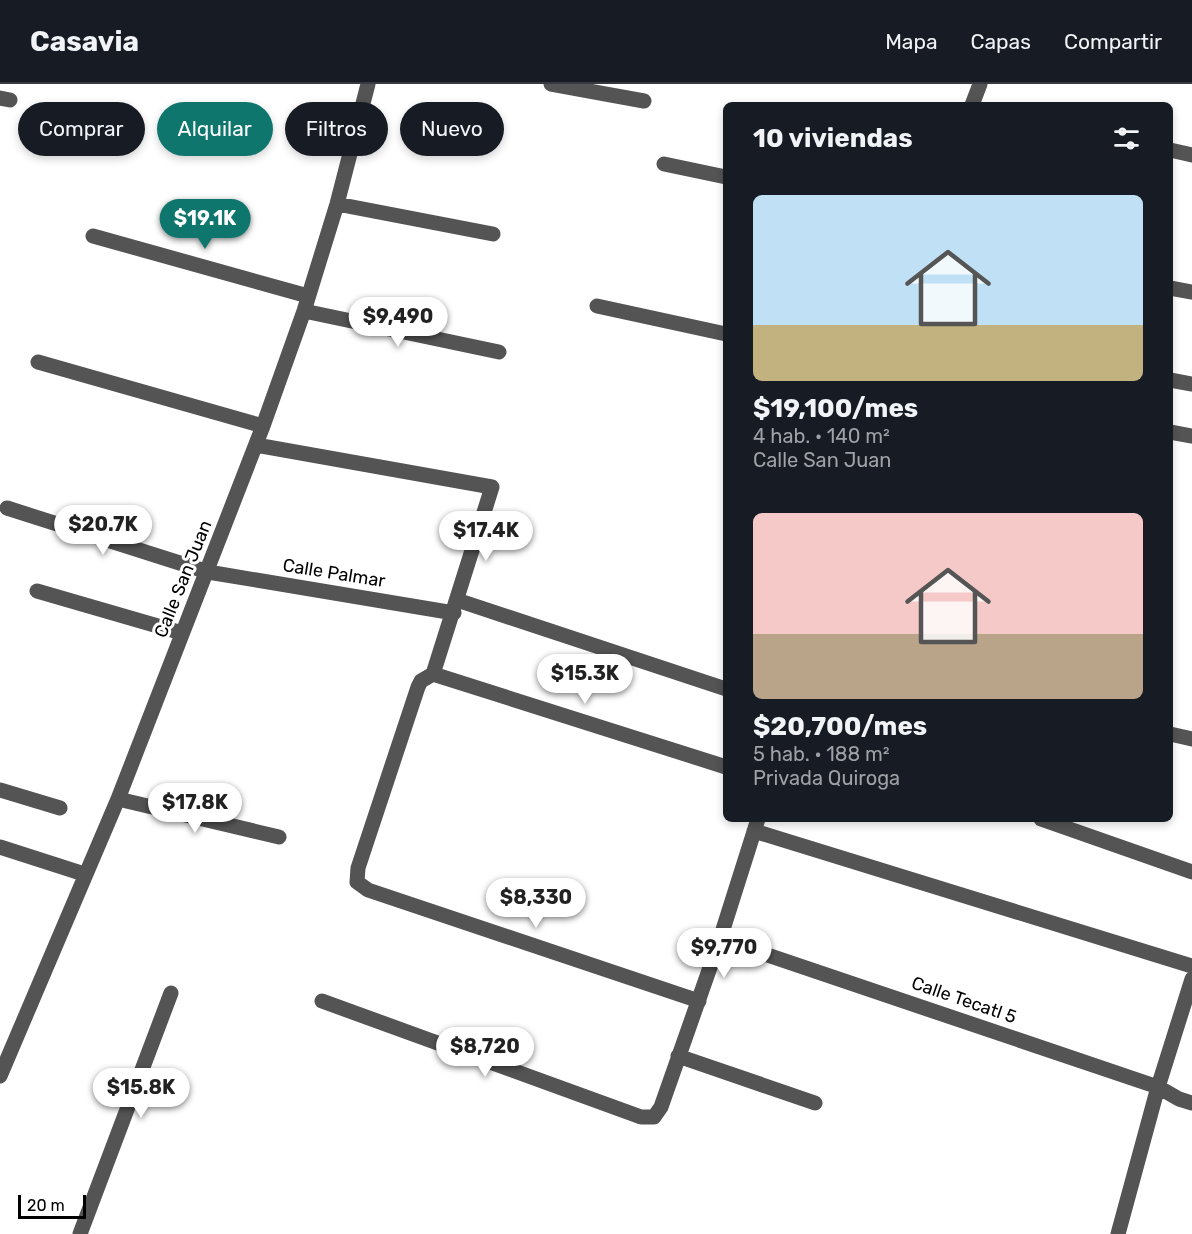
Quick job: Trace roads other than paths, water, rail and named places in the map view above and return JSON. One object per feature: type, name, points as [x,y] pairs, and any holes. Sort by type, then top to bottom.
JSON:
[{"type":"street","name":"Calle San Juan","points":[[0,1076],[117,799],[256,445],[306,304],[338,204],[368,84]]},
{"type":"street","points":[[551,84],[644,101]]},
{"type":"street","points":[[973,102],[980,84]]},
{"type":"street","points":[[1173,151],[1192,155]]},
{"type":"street","points":[[664,164],[723,176]]},
{"type":"street","points":[[338,204],[493,234]]},
{"type":"street","points":[[93,236],[306,304],[499,352]]},
{"type":"street","points":[[1173,289],[1192,292]]},
{"type":"street","points":[[597,306],[723,333]]},
{"type":"street","points":[[38,362],[263,426]]},
{"type":"street","points":[[1173,381],[1192,384]]},
{"type":"street","points":[[1173,433],[1192,436]]},
{"type":"street","points":[[256,445],[492,487],[433,674],[421,681],[418,687],[358,868],[357,882],[368,890],[699,1001]]},
{"type":"street","name":"Calle Palmar","points":[[7,508],[208,572],[456,606],[723,687]]},
{"type":"street","points":[[37,591],[182,633]]},
{"type":"street","points":[[433,674],[723,766]]},
{"type":"street","points":[[1173,735],[1192,739]]},
{"type":"street","points":[[0,790],[60,808]]},
{"type":"street","points":[[117,799],[279,837]]},
{"type":"street","points":[[1050,822],[1192,872]]},
{"type":"street","points":[[322,1001],[641,1117],[654,1117],[661,1107],[699,1001],[756,825],[1192,966]]},
{"type":"street","points":[[0,847],[84,874]]},
{"type":"street","name":"Calle Tecatl 5","points":[[720,939],[1158,1087],[1179,1099],[1192,1103]]},
{"type":"street","points":[[1118,1234],[1158,1087],[1192,979]]},
{"type":"street","points":[[80,1234],[171,993]]},
{"type":"street","points":[[678,1056],[815,1103]]}]
